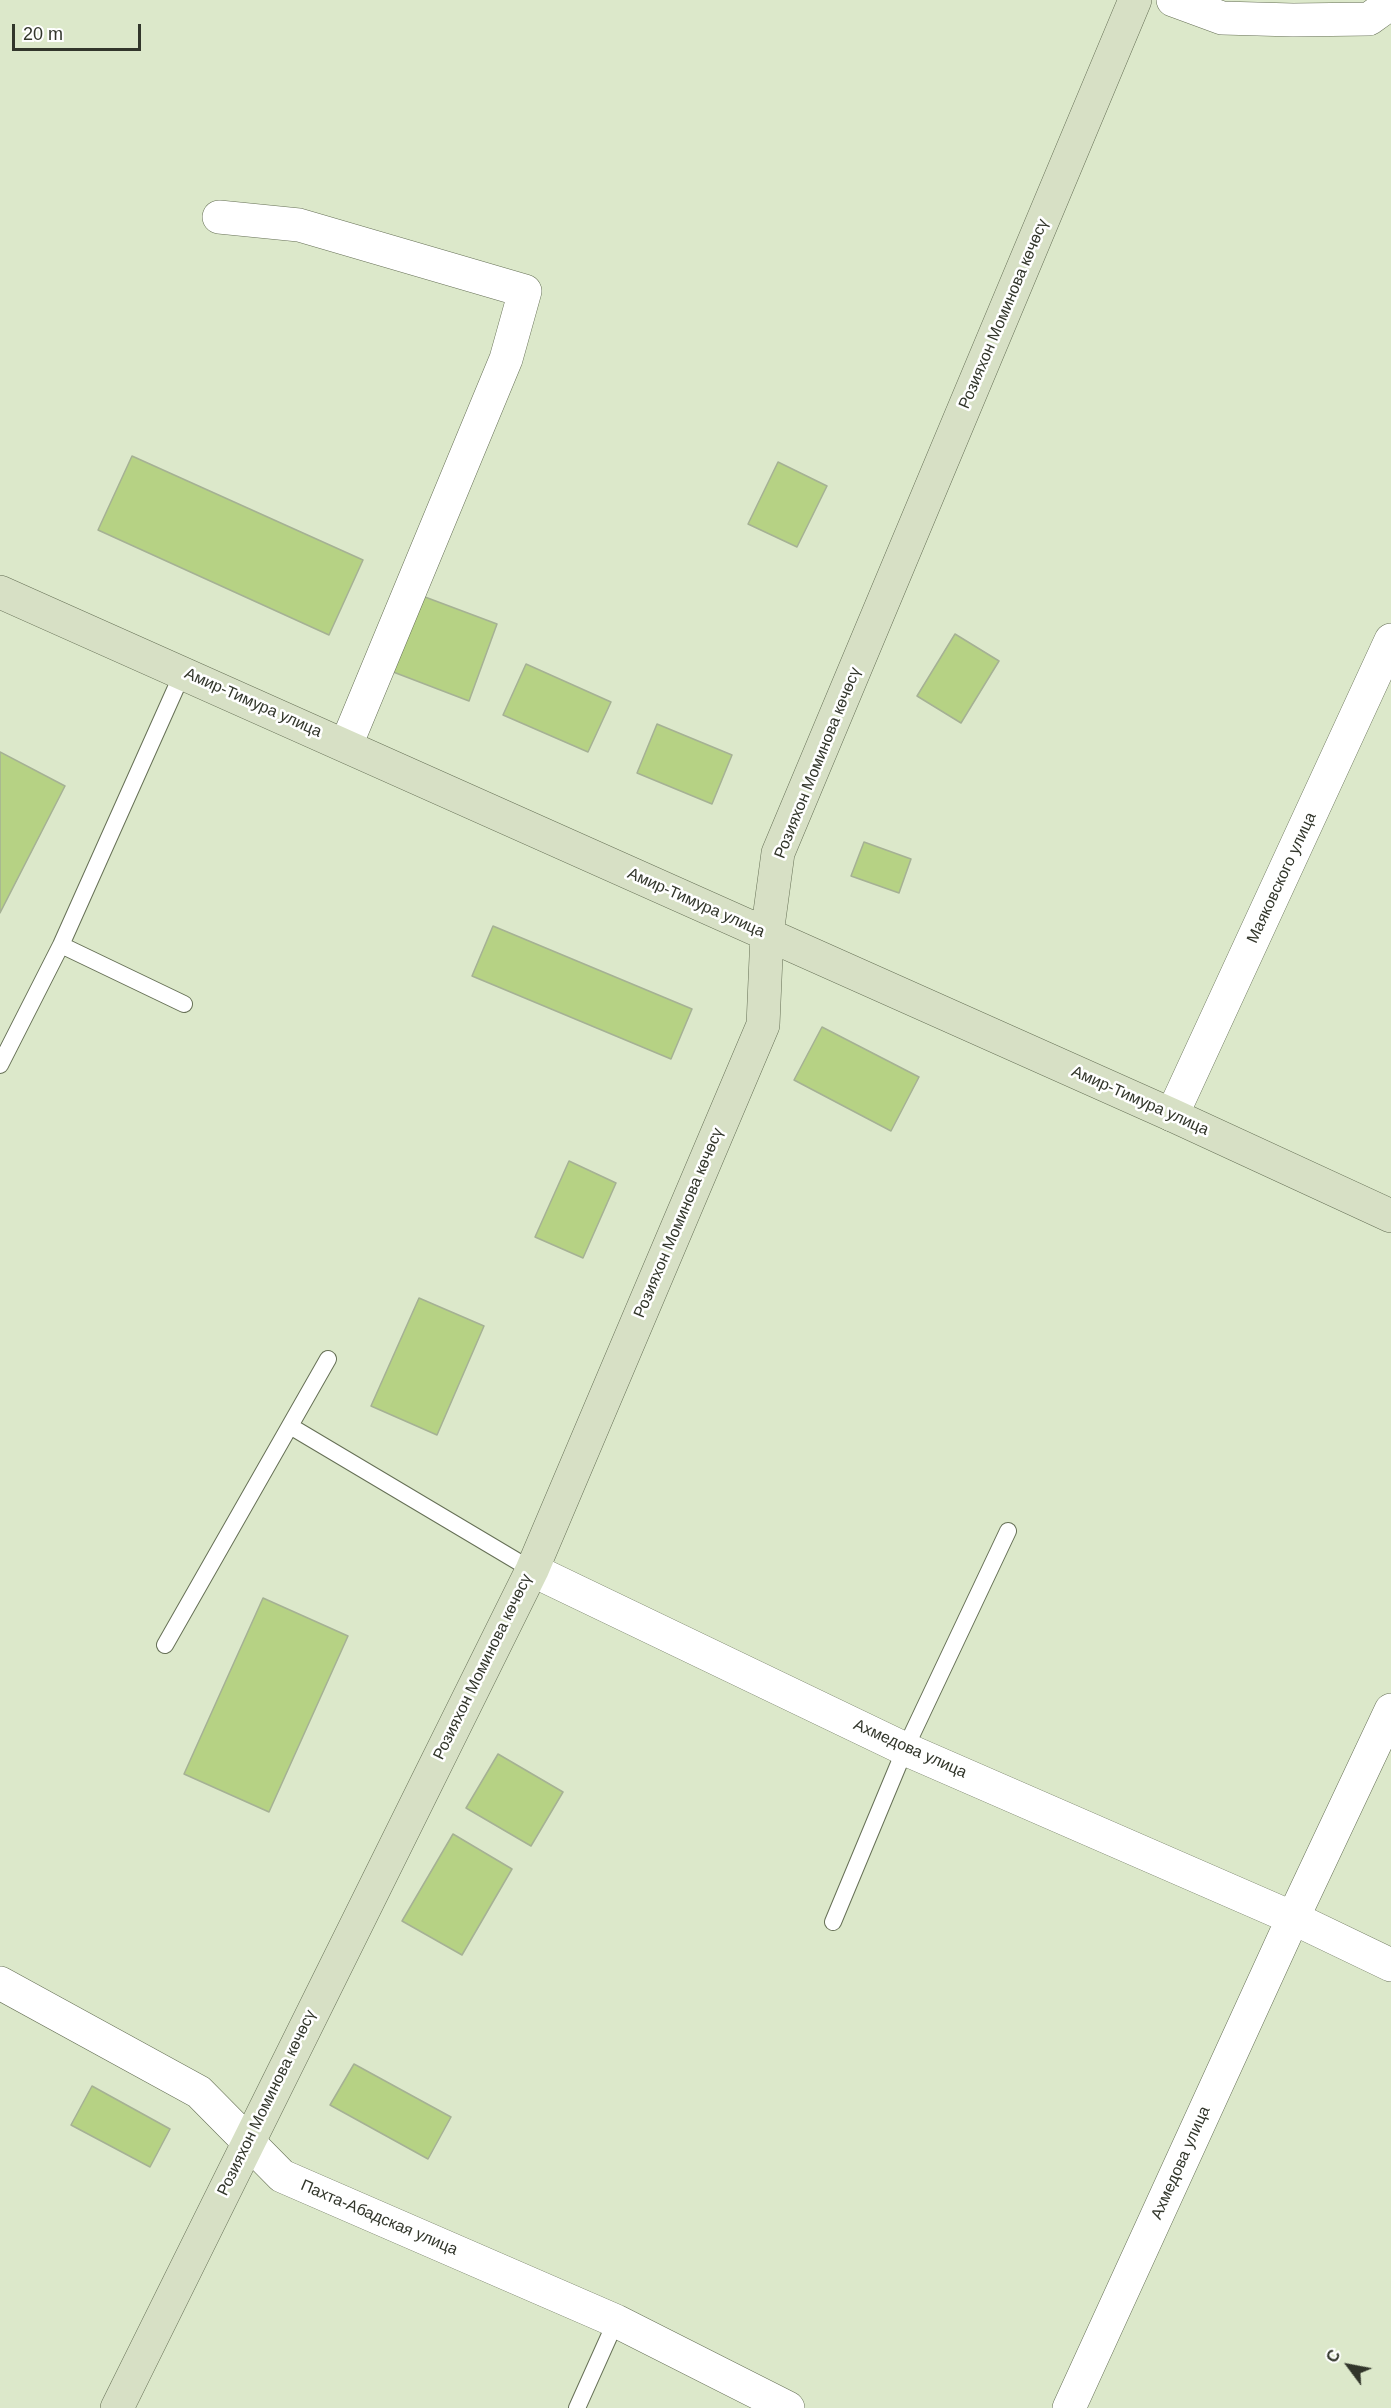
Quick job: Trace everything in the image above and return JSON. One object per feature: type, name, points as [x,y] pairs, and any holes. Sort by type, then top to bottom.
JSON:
[{"type":"street","name":"Розияхон Моминова көчөсү","points":[[117,2408],[532,1570],[763,1025],[767,934],[778,853],[1135,0]]},
{"type":"street","points":[[1173,0],[1222,18],[1384,19]]},
{"type":"street","points":[[219,217],[298,225],[525,291],[507,359],[346,746]]},
{"type":"street","name":"Амир-Тимура улица","points":[[0,592],[1172,1115],[1391,1216]]},
{"type":"street","name":"Маяковского улица","points":[[1172,1115],[1391,640]]},
{"type":"street","name":"Ахмедова улица","points":[[532,1570],[905,1749],[1293,1918],[1391,1965]]},
{"type":"street","name":"Ахмедова улица","points":[[1069,2408],[1293,1918],[1391,1710]]},
{"type":"street","name":"Пахта-Абадская улица","points":[[0,1983],[199,2092],[282,2176],[616,2321],[788,2408]]},
{"type":"lane","points":[[0,1065],[61,945],[183,672]]},
{"type":"lane","points":[[61,945],[184,1004]]},
{"type":"lane","points":[[165,1645],[328,1359]]},
{"type":"lane","points":[[290,1426],[532,1570]]},
{"type":"lane","points":[[833,1922],[905,1749],[1008,1531]]},
{"type":"lane","points":[[577,2408],[616,2321]]},
{"type":"building","points":[[132,456],[363,560],[329,635],[98,530]]},
{"type":"building","points":[[778,462],[827,486],[797,547],[748,524]]},
{"type":"building","points":[[417,594],[497,624],[469,701],[388,670]]},
{"type":"building","points":[[955,634],[999,661],[961,723],[917,696]]},
{"type":"building","points":[[526,664],[611,702],[588,752],[503,715]]},
{"type":"building","points":[[657,724],[732,755],[712,804],[637,773]]},
{"type":"building","points":[[0,752],[65,786],[0,913]]},
{"type":"building","points":[[864,842],[911,859],[899,893],[851,876]]},
{"type":"building","points":[[493,926],[692,1009],[671,1059],[472,976]]},
{"type":"building","points":[[822,1027],[919,1077],[891,1131],[794,1080]]},
{"type":"building","points":[[569,1161],[616,1183],[583,1258],[535,1237]]},
{"type":"building","points":[[419,1298],[484,1326],[437,1435],[371,1406]]},
{"type":"building","points":[[263,1598],[348,1636],[269,1812],[184,1774]]},
{"type":"building","points":[[498,1754],[563,1792],[531,1846],[466,1808]]},
{"type":"building","points":[[453,1834],[512,1869],[462,1955],[402,1921]]},
{"type":"building","points":[[354,2064],[451,2117],[428,2159],[330,2105]]},
{"type":"building","points":[[92,2086],[170,2129],[150,2167],[71,2125]]}]
